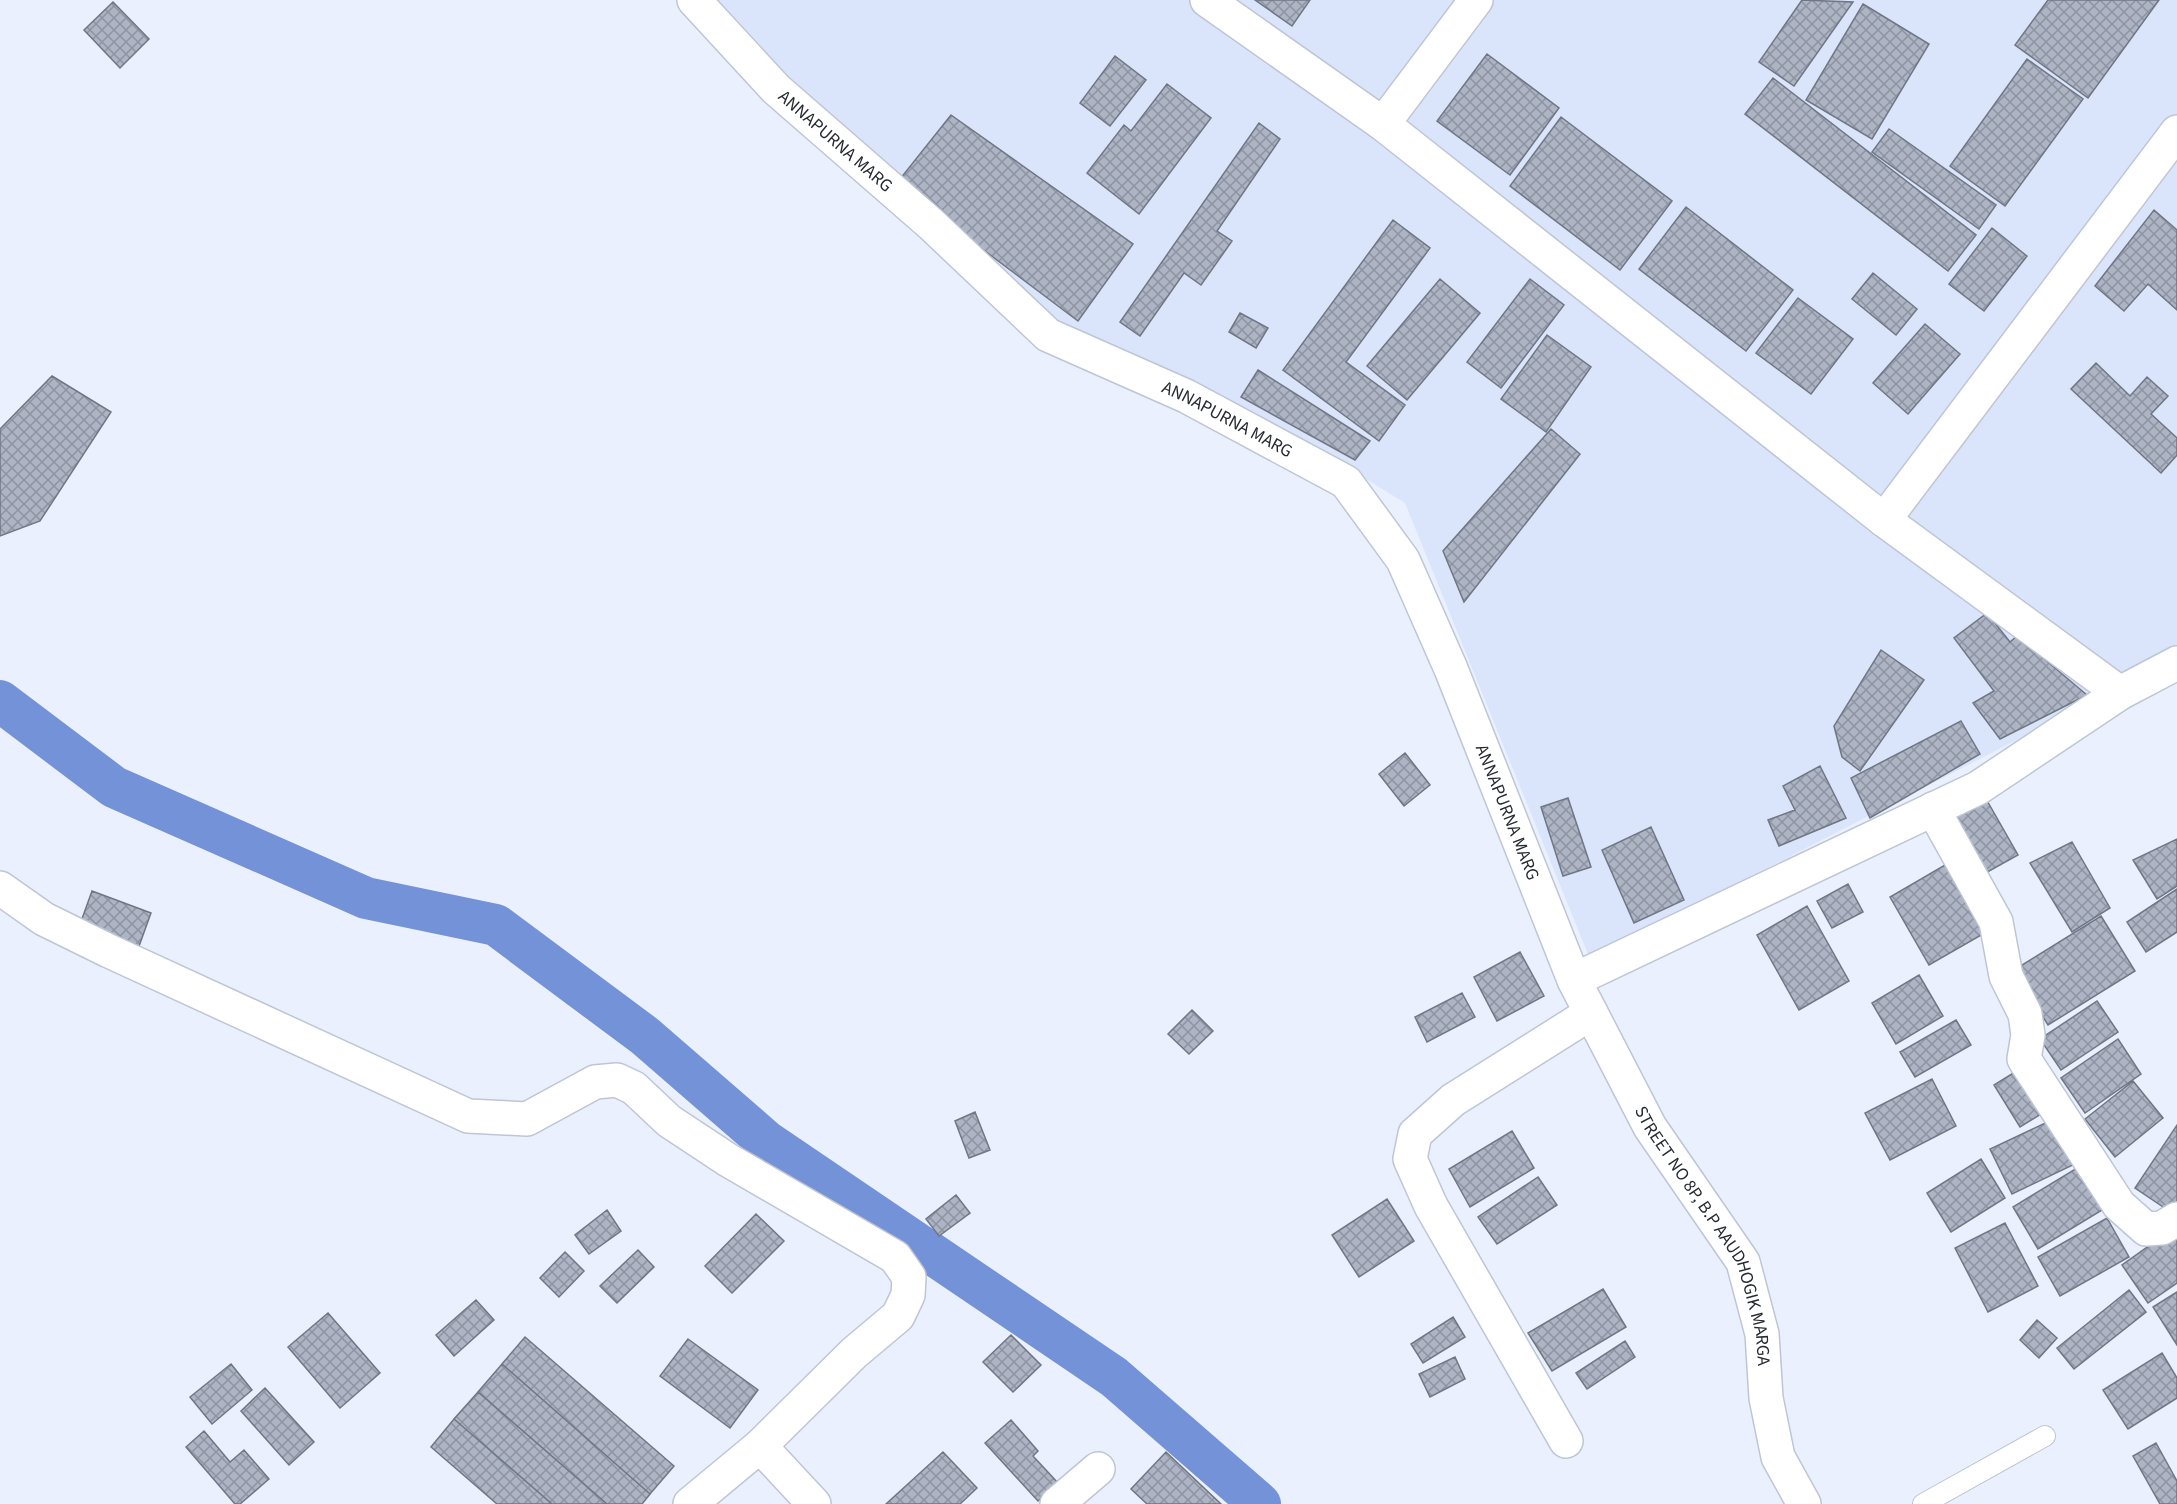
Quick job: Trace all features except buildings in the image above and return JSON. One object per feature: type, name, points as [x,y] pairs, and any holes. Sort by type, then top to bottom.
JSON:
[{"type":"street","name":"ANNAPURNA MARG","points":[[694,0],[776,89],[932,224],[1048,335],[1186,396],[1346,482],[1403,560],[1451,669],[1574,980]]},
{"type":"street","points":[[1207,0],[1383,124],[1884,520],[2120,693]]},
{"type":"street","points":[[1383,124],[1476,0]]},
{"type":"street","points":[[1884,520],[2177,132]]},
{"type":"street","points":[[1574,980],[1978,788],[2120,693],[2177,663]]},
{"type":"street","points":[[1933,809],[1996,922],[2006,976],[2025,1014],[2028,1035],[2024,1059],[2119,1205],[2146,1229],[2162,1228],[2177,1220]]},
{"type":"street","points":[[0,888],[44,919],[99,947],[468,1116],[527,1119],[595,1082],[617,1080],[634,1088],[669,1121],[728,1160],[895,1257],[909,1277],[908,1295],[898,1316],[854,1353],[760,1446],[690,1504]]},
{"type":"street","name":"STREET NO 8P, B.P AAUDHOGIK MARGA","points":[[1574,980],[1650,1127],[1743,1262],[1762,1334],[1767,1398],[1778,1457],[1804,1504]]},
{"type":"street","points":[[1566,1441],[1431,1206],[1410,1159],[1415,1134],[1453,1100],[1591,1013]]},
{"type":"street","points":[[760,1446],[814,1504]]},
{"type":"street","points":[[1058,1504],[1098,1469]]},
{"type":"lane","points":[[1923,1504],[2045,1436]]},
{"type":"shaded area","points":[[704,0],[2177,0],[2177,650],[2118,688],[1590,959],[1405,503],[1299,438],[1105,350],[1033,304],[856,152]]},
{"type":"waterway","points":[[0,701],[114,787],[366,898],[496,925],[645,1036],[767,1142],[1114,1377],[1260,1504]]}]
